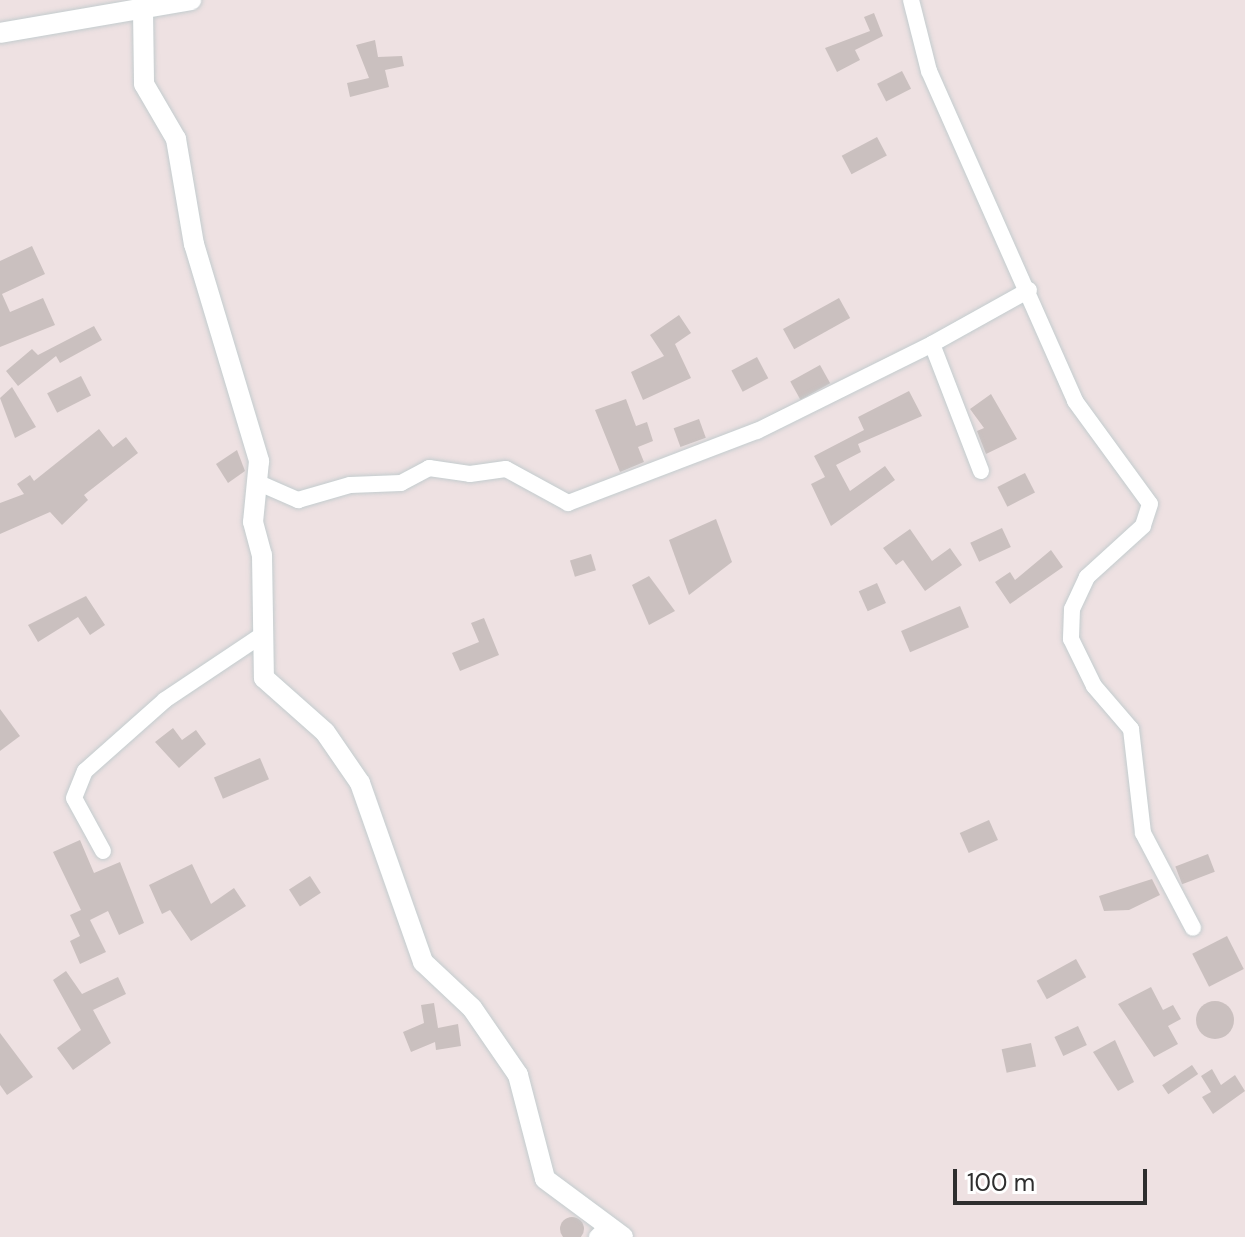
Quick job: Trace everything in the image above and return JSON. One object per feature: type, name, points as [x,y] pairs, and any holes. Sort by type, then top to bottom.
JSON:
[{"type":"street","points":[[0,33],[191,0]]},
{"type":"street","points":[[911,0],[929,71],[1029,290],[1075,401],[1150,504],[1143,526],[1087,577],[1072,609],[1071,639],[1094,686],[1131,729],[1143,833],[1193,928]]},
{"type":"street","points":[[143,10],[144,84],[176,139],[194,244],[247,408],[259,483],[253,522],[262,555],[259,637],[269,687],[325,732],[360,783],[423,962],[472,1008],[518,1075],[545,1179],[609,1233]]},
{"type":"street","points":[[259,483],[288,500],[401,483],[429,468],[470,474],[506,469],[568,503],[757,431],[932,344],[1029,290]]},
{"type":"street","points":[[932,344],[981,471]]},
{"type":"street","points":[[103,851],[74,798],[85,771],[165,700],[259,637]]},
{"type":"building","points":[[874,13],[883,36],[855,50],[860,60],[837,72],[825,48],[870,31],[864,17]]},
{"type":"building","points":[[375,40],[378,57],[402,56],[404,66],[385,70],[389,87],[350,97],[347,83],[369,78],[356,45]]},
{"type":"building","points":[[902,71],[911,89],[886,102],[877,84]]},
{"type":"building","points":[[877,137],[887,156],[852,174],[842,156]]},
{"type":"building","points":[[32,246],[45,274],[2,294],[10,312],[43,298],[55,325],[0,347],[0,261]]},
{"type":"building","points":[[839,298],[850,318],[794,349],[783,329]]},
{"type":"building","points":[[679,315],[691,333],[675,344],[691,378],[643,400],[631,372],[664,356],[650,335]]},
{"type":"building","points":[[94,326],[102,340],[60,363],[56,356],[18,386],[6,371],[32,349],[38,355]]},
{"type":"building","points":[[757,357],[768,378],[743,392],[731,371]]},
{"type":"building","points":[[820,365],[830,383],[800,400],[790,381]]},
{"type":"building","points":[[81,376],[91,396],[57,413],[47,393]]},
{"type":"building","points":[[12,387],[36,427],[15,438],[0,398]]},
{"type":"building","points":[[909,391],[922,416],[858,444],[861,452],[836,465],[850,491],[885,466],[895,480],[831,526],[811,484],[825,477],[814,456],[864,430],[858,417]]},
{"type":"building","points":[[991,394],[1017,439],[986,454],[977,431],[984,428],[970,409]]},
{"type":"building","points":[[626,399],[636,426],[647,422],[653,441],[638,447],[644,462],[620,472],[595,410]]},
{"type":"building","points":[[699,419],[706,438],[680,447],[674,428]]},
{"type":"building","points":[[99,429],[113,447],[126,437],[138,453],[84,495],[88,500],[62,525],[50,512],[0,534],[0,503],[24,494],[17,484],[30,475],[34,481]]},
{"type":"building","points":[[237,450],[245,471],[228,483],[216,464]]},
{"type":"building","points":[[1025,473],[1035,493],[1007,507],[997,487]]},
{"type":"building","points":[[716,519],[732,562],[689,595],[669,540]]},
{"type":"building","points":[[1002,528],[1011,547],[979,562],[970,543]]},
{"type":"building","points":[[910,529],[932,561],[950,548],[962,565],[925,591],[903,560],[896,565],[883,548]]},
{"type":"building","points":[[1051,550],[1063,567],[1010,604],[995,582],[1010,572],[1015,580]]},
{"type":"building","points":[[591,554],[596,570],[575,577],[570,560]]},
{"type":"building","points":[[649,576],[675,611],[649,625],[632,585]]},
{"type":"building","points":[[877,583],[886,603],[868,611],[859,591]]},
{"type":"building","points":[[86,596],[105,625],[90,635],[78,617],[38,642],[28,625]]},
{"type":"building","points":[[960,606],[969,627],[910,652],[901,631]]},
{"type":"building","points":[[484,618],[499,655],[460,671],[452,653],[479,642],[471,623]]},
{"type":"building","points":[[0,709],[20,736],[0,751]]},
{"type":"building","points":[[173,728],[182,740],[196,730],[206,744],[179,768],[155,742]]},
{"type":"building","points":[[260,758],[269,779],[223,799],[214,778]]},
{"type":"building","points":[[989,820],[998,840],[969,853],[960,833]]},
{"type":"building","points":[[80,840],[94,873],[120,862],[144,923],[119,935],[108,911],[90,920],[106,952],[80,964],[70,941],[80,936],[70,915],[81,910],[53,852]]},
{"type":"building","points":[[1208,854],[1215,872],[1182,884],[1175,867]]},
{"type":"building","points":[[192,864],[211,904],[234,888],[246,906],[191,941],[170,910],[162,914],[149,885]]},
{"type":"building","points":[[310,876],[321,893],[300,906],[289,890]]},
{"type":"building","points":[[1152,879],[1160,895],[1129,910],[1104,911],[1099,896]]},
{"type":"building","points":[[1227,936],[1244,969],[1209,987],[1192,954]]},
{"type":"building","points":[[1076,959],[1086,977],[1047,999],[1037,981]]},
{"type":"building","points":[[66,971],[82,994],[118,977],[126,994],[93,1010],[111,1043],[73,1070],[57,1048],[81,1030],[53,980]]},
{"type":"building","points":[[1151,987],[1163,1010],[1173,1005],[1181,1019],[1168,1026],[1178,1044],[1154,1057],[1118,1004]]},
{"type":"building","points":[[1215,1001],[1228,1007],[1234,1020],[1228,1033],[1215,1039],[1202,1033],[1196,1020],[1202,1007]]},
{"type":"building","points":[[434,1003],[438,1028],[458,1024],[461,1046],[436,1050],[435,1042],[411,1052],[403,1032],[424,1023],[421,1005]]},
{"type":"building","points":[[1078,1026],[1087,1045],[1063,1056],[1054,1037]]},
{"type":"building","points":[[0,1033],[33,1077],[7,1095],[0,1085]]},
{"type":"building","points":[[1115,1040],[1134,1082],[1118,1091],[1093,1052]]},
{"type":"building","points":[[1031,1043],[1036,1066],[1007,1073],[1002,1049]]},
{"type":"building","points":[[1192,1065],[1198,1074],[1168,1094],[1162,1085]]},
{"type":"building","points":[[1212,1069],[1221,1085],[1235,1075],[1245,1091],[1213,1114],[1202,1097],[1211,1092],[1201,1076]]},
{"type":"building","points":[[572,1217],[581,1220],[584,1229],[581,1238],[572,1241],[563,1238],[560,1229],[563,1220]]}]
